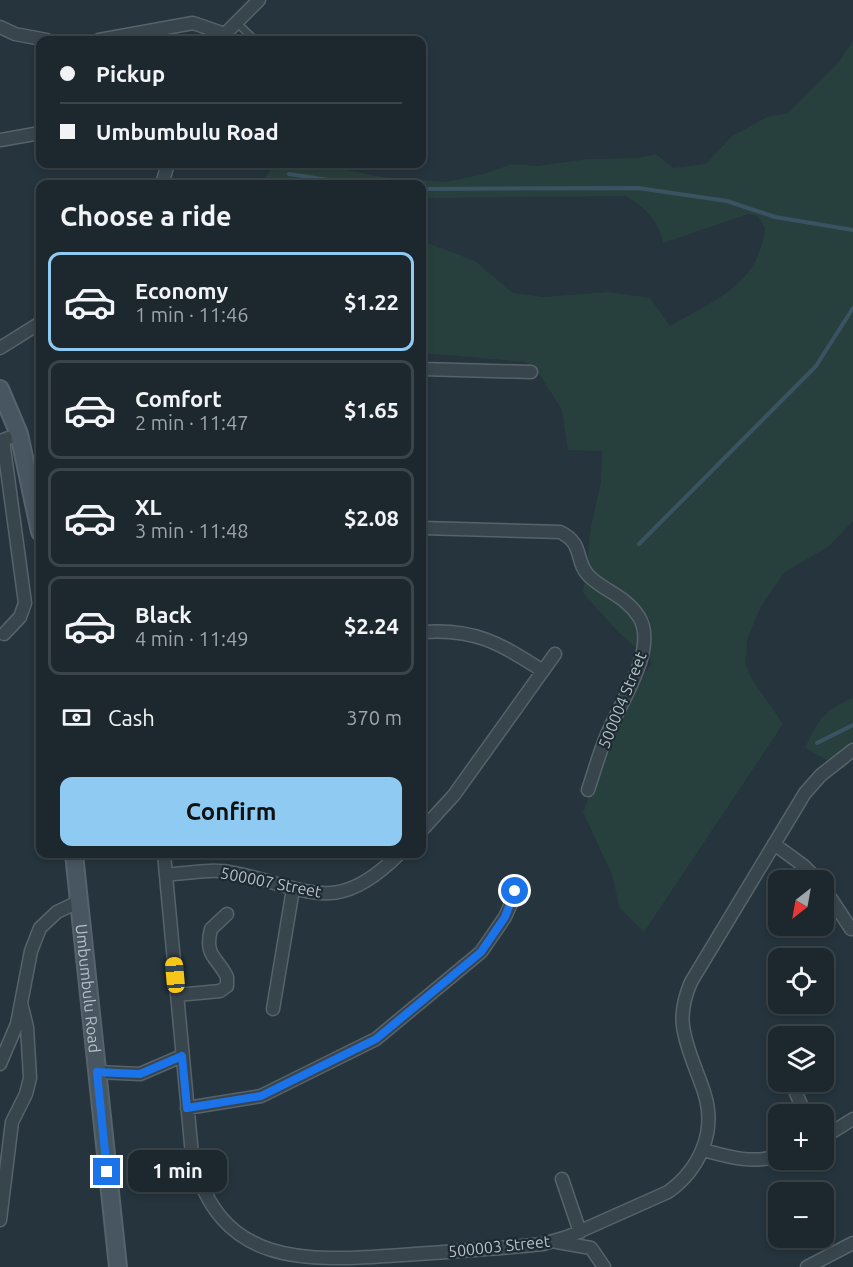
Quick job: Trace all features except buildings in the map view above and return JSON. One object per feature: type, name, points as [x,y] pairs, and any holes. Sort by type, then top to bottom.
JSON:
[{"type":"main road","points":[[0,389],[7,437],[36,520]]},
{"type":"main road","name":"Umbumbulu Road","points":[[74,858],[118,1267]]},
{"type":"street","points":[[223,36],[259,0]]},
{"type":"street","points":[[120,36],[193,22],[220,36]]},
{"type":"street","points":[[0,27],[15,34],[36,38]]},
{"type":"street","points":[[0,140],[36,134]]},
{"type":"street","points":[[0,348],[36,326]]},
{"type":"street","points":[[426,369],[531,372]]},
{"type":"street","points":[[4,634],[20,617],[25,603],[7,437]]},
{"type":"street","name":"500004 Street","points":[[426,528],[560,532],[576,544],[585,571],[589,576],[620,596],[639,618],[645,634],[640,662],[606,737],[588,790]]},
{"type":"street","points":[[426,632],[475,634],[504,646],[543,671]]},
{"type":"street","points":[[426,826],[454,795],[555,654]]},
{"type":"street","name":"500003 Street","points":[[164,858],[187,1108],[197,1179],[217,1216],[243,1241],[273,1255],[303,1261],[556,1242],[668,1192],[687,1176],[703,1150],[708,1126],[708,1108],[683,1027],[684,1003],[695,973],[805,793],[822,775],[853,750]]},
{"type":"street","points":[[774,844],[806,870]]},
{"type":"street","name":"500007 Street","points":[[166,875],[221,871],[293,889],[332,893],[359,886],[394,858]]},
{"type":"street","points":[[187,1108],[261,1096],[376,1039],[481,952],[505,917],[514,897],[514,886]]},
{"type":"street","points":[[273,1009],[293,889]]},
{"type":"street","points":[[0,1064],[17,1024],[31,951],[40,928],[57,912],[78,902]]},
{"type":"street","points":[[834,903],[851,929]]},
{"type":"street","points":[[177,995],[220,992],[227,986],[227,977],[213,959],[209,946],[211,929],[228,914]]},
{"type":"street","points":[[0,1220],[12,1122],[26,1094],[30,1078],[27,1026],[21,1003]]},
{"type":"street","points":[[97,1072],[140,1074],[182,1056]]},
{"type":"street","points":[[834,1131],[853,1119]]},
{"type":"street","points":[[703,1150],[743,1160],[755,1161],[768,1158]]},
{"type":"street","points":[[562,1179],[580,1232]]},
{"type":"street","points":[[556,1242],[591,1248],[604,1267]]},
{"type":"street","points":[[807,1267],[853,1243]]},
{"type":"street","points":[[344,1259],[358,1267]]},
{"type":"lane","points":[[236,21],[251,36]]},
{"type":"green space","points":[[853,41],[853,521],[828,547],[785,572],[761,606],[747,640],[745,662],[751,678],[783,724],[644,932],[619,907],[613,877],[583,812],[621,715],[652,662],[618,632],[583,593],[591,527],[601,482],[602,451],[568,450],[562,410],[540,375],[526,362],[426,353],[426,243],[475,261],[513,293],[544,297],[608,292],[650,298],[670,326],[718,299],[743,278],[753,265],[761,248],[765,229],[758,216],[748,214],[663,243],[655,221],[626,196],[426,198],[426,180],[446,182],[480,175],[512,164],[537,166],[588,159],[638,158],[656,154],[673,168],[706,164],[732,136],[767,117],[788,113],[838,63]]},
{"type":"green space","points":[[271,168],[344,168],[381,177],[420,180],[264,180]]},
{"type":"green space","points":[[853,698],[853,758],[844,769],[805,748],[823,717],[835,707]]},
{"type":"waterway","points":[[289,174],[328,180]]},
{"type":"waterway","points":[[426,189],[638,188],[727,201],[775,217],[853,230]]},
{"type":"waterway","points":[[639,544],[816,366],[853,308]]},
{"type":"waterway","points":[[817,743],[853,725]]},
{"type":"route","points":[[107,1172],[97,1072],[140,1074],[182,1056],[187,1108],[199,1104],[261,1096],[316,1067],[343,1058],[387,1031],[481,952],[505,917],[515,891]]}]
